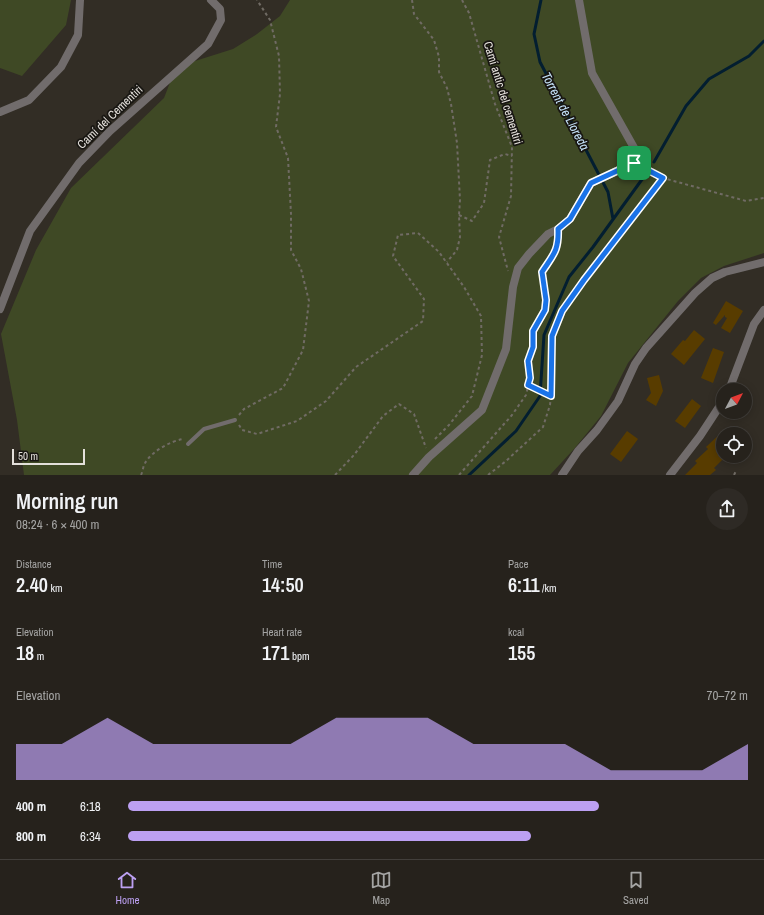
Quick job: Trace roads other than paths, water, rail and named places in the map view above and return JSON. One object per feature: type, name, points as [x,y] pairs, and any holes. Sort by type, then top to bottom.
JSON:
[{"type":"street","points":[[0,112],[29,100],[61,67],[78,35],[80,0]]},
{"type":"street","name":"Camí del Cementiri","points":[[0,309],[30,231],[79,163],[110,131],[208,44],[222,20],[220,9],[212,0]]},
{"type":"street","points":[[413,475],[430,457],[482,410],[506,349],[513,287],[518,268],[548,234],[558,229],[570,219],[591,183],[634,163],[637,153],[592,73],[578,0]]},
{"type":"street","points":[[562,475],[578,451],[597,430],[618,402],[635,364],[646,348],[695,292],[712,278],[725,272],[764,262]]},
{"type":"street","points":[[732,383],[754,324],[764,310]]},
{"type":"street","points":[[670,475],[700,436],[716,412]]},
{"type":"lane","points":[[188,444],[204,429],[235,420]]},
{"type":"waterway","name":"Torrent de Lloreda","points":[[541,0],[534,34],[540,62],[608,192],[613,219]]},
{"type":"waterway","points":[[654,162],[686,106],[709,79],[749,56],[764,41]]},
{"type":"waterway","points":[[469,475],[516,431],[540,396],[544,335],[569,277],[593,247],[643,178]]}]
